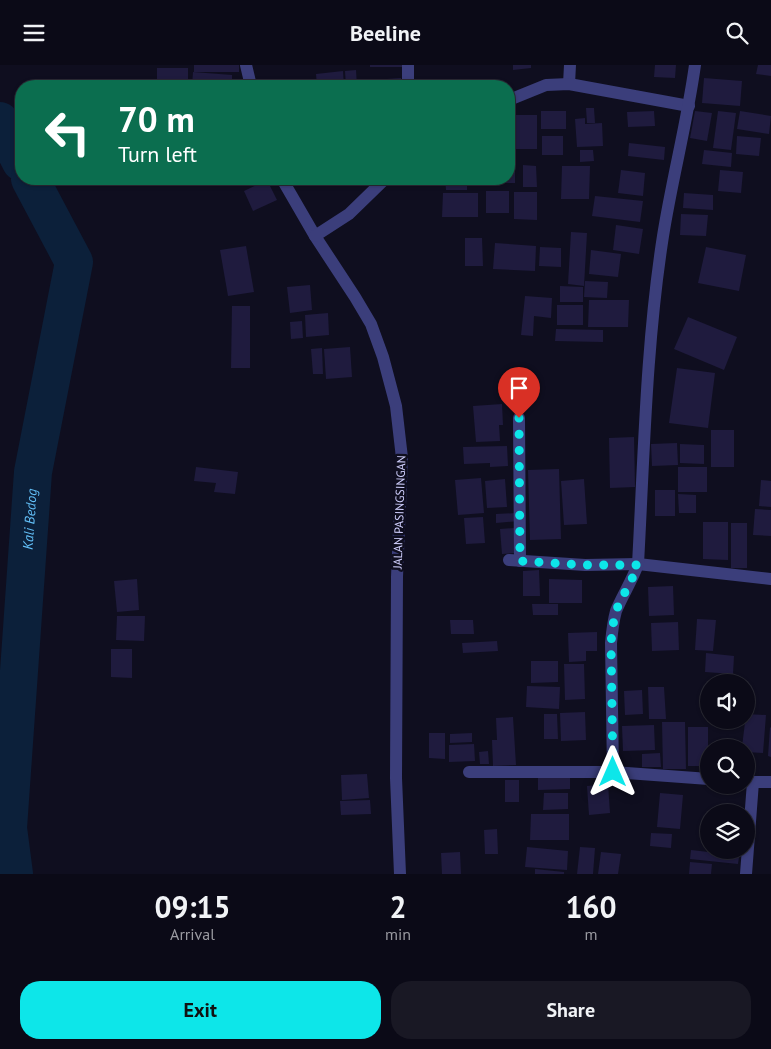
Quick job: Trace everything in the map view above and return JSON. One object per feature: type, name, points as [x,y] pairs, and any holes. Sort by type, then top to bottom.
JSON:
[{"type":"street","points":[[246,65],[250,80]]},
{"type":"street","points":[[408,65],[408,80]]},
{"type":"street","points":[[568,84],[570,65]]},
{"type":"street","points":[[613,772],[611,643],[613,624],[617,610],[638,565],[651,333],[663,235],[689,106],[695,65]]},
{"type":"street","points":[[515,98],[546,85],[568,84],[689,106]]},
{"type":"street","name":"JALAN PASINGSINGAN","points":[[286,185],[320,233],[371,324],[383,357],[396,407],[402,458],[397,577],[396,778],[400,874]]},
{"type":"street","points":[[320,233],[348,214],[379,185]]},
{"type":"street","points":[[519,418],[515,561],[585,565],[638,565],[771,579]]},
{"type":"street","points":[[469,772],[613,772],[700,778]]},
{"type":"street","points":[[755,782],[771,782]]},
{"type":"street","points":[[746,874],[749,794]]},
{"type":"building","points":[[194,65],[239,65],[239,72],[194,72]]},
{"type":"building","points":[[370,65],[403,65],[403,67],[370,67]]},
{"type":"building","points":[[513,65],[531,65],[531,68],[513,70]]},
{"type":"building","points":[[655,65],[676,65],[675,78],[654,77]]},
{"type":"building","points":[[758,65],[771,65],[771,76],[756,74]]},
{"type":"building","points":[[157,68],[188,68],[188,80],[157,80]]},
{"type":"building","points":[[356,70],[357,80],[346,80],[345,71]]},
{"type":"building","points":[[343,71],[344,80],[316,80],[316,74]]},
{"type":"building","points":[[193,72],[232,75],[232,80],[192,80]]},
{"type":"building","points":[[401,78],[401,80],[386,80]]},
{"type":"building","points":[[704,78],[742,81],[740,106],[702,103]]},
{"type":"building","points":[[586,108],[594,108],[595,123],[587,123]]},
{"type":"building","points":[[541,111],[566,111],[566,129],[541,129]]},
{"type":"building","points":[[654,111],[655,126],[628,127],[627,112]]},
{"type":"building","points":[[695,111],[712,113],[707,141],[690,138]]},
{"type":"building","points":[[718,111],[736,113],[731,150],[713,148]]},
{"type":"building","points":[[740,111],[771,116],[769,134],[737,129]]},
{"type":"building","points":[[515,115],[537,115],[537,149],[515,149]]},
{"type":"building","points":[[585,118],[585,124],[602,123],[603,146],[577,147],[575,119]]},
{"type":"building","points":[[542,136],[563,136],[563,155],[542,155]]},
{"type":"building","points":[[737,136],[761,138],[759,156],[736,154]]},
{"type":"building","points":[[629,143],[665,147],[664,160],[628,156]]},
{"type":"building","points":[[580,150],[593,150],[594,161],[580,162]]},
{"type":"building","points":[[704,150],[732,153],[731,167],[702,164]]},
{"type":"building","points":[[523,165],[536,166],[537,187],[523,187]]},
{"type":"building","points":[[562,166],[590,166],[589,199],[561,199]]},
{"type":"building","points":[[621,170],[645,173],[643,196],[618,193]]},
{"type":"building","points":[[720,170],[743,172],[741,193],[718,191]]},
{"type":"building","points":[[257,185],[270,185],[277,200],[253,211],[244,191]]},
{"type":"building","points":[[446,185],[467,185],[467,190],[446,190]]},
{"type":"building","points":[[486,191],[509,191],[509,213],[486,213]]},
{"type":"building","points":[[514,192],[537,192],[537,220],[514,219]]},
{"type":"building","points":[[443,193],[478,193],[478,217],[442,217]]},
{"type":"building","points":[[684,193],[713,195],[713,210],[683,208]]},
{"type":"building","points":[[595,196],[643,201],[640,222],[592,216]]},
{"type":"building","points":[[681,214],[708,215],[706,236],[680,235]]},
{"type":"building","points":[[616,225],[643,229],[639,254],[613,250]]},
{"type":"building","points":[[571,232],[587,233],[584,286],[568,284]]},
{"type":"building","points":[[465,238],[482,238],[483,266],[465,266]]},
{"type":"building","points":[[495,243],[536,246],[535,271],[493,269]]},
{"type":"building","points":[[246,246],[254,292],[228,296],[220,250]]},
{"type":"building","points":[[540,247],[561,248],[561,267],[539,266]]},
{"type":"building","points":[[706,247],[746,255],[739,291],[698,283]]},
{"type":"building","points":[[591,250],[621,254],[618,277],[589,274]]},
{"type":"building","points":[[585,281],[608,282],[607,298],[584,297]]},
{"type":"building","points":[[310,285],[312,310],[290,313],[287,287]]},
{"type":"building","points":[[560,286],[583,287],[583,302],[560,302]]},
{"type":"building","points":[[525,296],[552,298],[551,318],[534,316],[533,336],[521,335]]},
{"type":"building","points":[[589,300],[629,300],[628,327],[588,327]]},
{"type":"building","points":[[557,305],[583,305],[583,325],[557,325]]},
{"type":"building","points":[[232,306],[250,306],[250,368],[231,368]]},
{"type":"building","points":[[328,313],[329,335],[306,337],[305,315]]},
{"type":"building","points":[[688,317],[737,337],[724,370],[674,349]]},
{"type":"building","points":[[302,321],[303,338],[291,339],[290,322]]},
{"type":"building","points":[[556,329],[603,330],[603,342],[555,341]]},
{"type":"building","points":[[350,347],[352,377],[326,379],[324,349]]},
{"type":"building","points":[[322,348],[323,374],[313,374],[311,349]]},
{"type":"building","points":[[677,368],[715,373],[708,428],[669,423]]},
{"type":"building","points":[[502,404],[503,425],[499,425],[500,441],[476,442],[473,406]]},
{"type":"building","points":[[711,430],[734,430],[734,467],[711,467]]},
{"type":"building","points":[[634,437],[635,487],[610,488],[609,438]]},
{"type":"building","points":[[677,443],[678,465],[652,466],[651,444]]},
{"type":"building","points":[[680,444],[704,445],[704,464],[680,463]]},
{"type":"building","points":[[507,446],[508,466],[490,467],[490,463],[464,464],[463,447]]},
{"type":"building","points":[[196,467],[238,472],[235,494],[214,492],[216,483],[194,481]]},
{"type":"building","points":[[678,467],[707,467],[707,492],[678,492]]},
{"type":"building","points":[[559,469],[561,539],[530,540],[528,470]]},
{"type":"building","points":[[481,478],[484,513],[458,515],[455,480]]},
{"type":"building","points":[[505,479],[507,507],[487,508],[485,481]]},
{"type":"building","points":[[584,479],[587,524],[564,525],[561,481]]},
{"type":"building","points":[[761,480],[771,481],[771,507],[759,506]]},
{"type":"building","points":[[655,490],[675,490],[675,516],[655,516]]},
{"type":"building","points":[[678,494],[696,495],[696,513],[679,513]]},
{"type":"building","points":[[755,509],[771,510],[771,536],[753,535]]},
{"type":"building","points":[[518,513],[519,521],[496,523],[496,514]]},
{"type":"building","points":[[483,517],[485,543],[466,544],[464,518]]},
{"type":"building","points":[[703,522],[728,522],[728,560],[703,559]]},
{"type":"building","points":[[731,523],[747,523],[747,568],[731,568]]},
{"type":"building","points":[[514,528],[516,553],[502,554],[500,529]]},
{"type":"building","points":[[539,570],[540,596],[523,596],[523,571]]},
{"type":"building","points":[[137,579],[139,610],[117,612],[114,581]]},
{"type":"building","points":[[549,579],[582,580],[582,603],[549,603]]},
{"type":"building","points":[[673,586],[674,615],[649,616],[648,587]]},
{"type":"building","points":[[532,604],[558,604],[558,615],[533,615]]},
{"type":"building","points":[[117,616],[145,616],[144,641],[116,640]]},
{"type":"building","points":[[697,619],[716,620],[713,651],[695,650]]},
{"type":"building","points":[[450,620],[473,620],[474,634],[451,634]]},
{"type":"building","points":[[678,622],[679,650],[652,651],[651,623]]},
{"type":"building","points":[[597,632],[597,651],[586,651],[586,661],[569,662],[568,633]]},
{"type":"building","points":[[497,641],[498,651],[463,653],[462,643]]},
{"type":"building","points":[[111,649],[132,649],[132,678],[111,677]]},
{"type":"building","points":[[706,653],[734,656],[733,674],[705,672]]},
{"type":"building","points":[[531,661],[558,661],[558,682],[531,683]]},
{"type":"building","points":[[564,664],[584,664],[585,699],[565,700]]},
{"type":"building","points":[[527,686],[560,687],[559,709],[526,707]]},
{"type":"building","points":[[648,687],[664,687],[666,719],[649,719]]},
{"type":"building","points":[[642,690],[643,714],[625,715],[624,691]]},
{"type":"building","points":[[585,712],[586,740],[561,741],[560,713]]},
{"type":"building","points":[[544,714],[557,714],[558,739],[544,739]]},
{"type":"building","points":[[755,714],[766,715],[763,753],[755,753],[755,739],[743,739],[744,729],[755,729]]},
{"type":"building","points":[[513,717],[516,765],[493,766],[492,740],[497,740],[496,718]]},
{"type":"building","points":[[662,722],[685,722],[686,769],[663,769]]},
{"type":"building","points":[[654,725],[655,750],[623,751],[622,726]]},
{"type":"building","points":[[688,727],[708,729],[708,739],[700,739],[700,766],[688,766]]},
{"type":"building","points":[[771,728],[771,757],[768,756]]},
{"type":"building","points":[[429,733],[445,733],[445,759],[429,758]]},
{"type":"building","points":[[472,733],[472,742],[450,743],[450,734]]},
{"type":"building","points":[[474,744],[475,761],[449,762],[449,745]]},
{"type":"building","points":[[488,751],[489,764],[480,764],[479,752]]},
{"type":"building","points":[[660,753],[661,767],[642,767],[642,754]]},
{"type":"building","points":[[367,774],[369,798],[342,800],[341,775]]},
{"type":"building","points":[[570,775],[570,789],[538,790],[538,776]]},
{"type":"building","points":[[505,780],[519,780],[519,802],[505,802]]},
{"type":"building","points":[[608,784],[610,813],[589,815],[587,786]]},
{"type":"building","points":[[544,793],[568,793],[568,809],[543,810]]},
{"type":"building","points":[[660,793],[683,795],[680,829],[657,827]]},
{"type":"building","points":[[370,800],[371,814],[341,815],[340,801]]},
{"type":"building","points":[[531,814],[569,814],[569,840],[530,840]]},
{"type":"building","points":[[497,829],[498,854],[485,854],[484,830]]},
{"type":"building","points":[[651,833],[672,834],[671,848],[650,846]]},
{"type":"building","points":[[527,847],[568,851],[567,870],[525,867]]},
{"type":"building","points":[[580,847],[595,848],[593,874],[577,874]]},
{"type":"building","points":[[691,850],[700,851],[700,859],[739,859],[738,864],[690,859]]},
{"type":"building","points":[[460,852],[461,874],[442,874],[441,853]]},
{"type":"building","points":[[601,852],[621,854],[618,874],[598,874]]},
{"type":"building","points":[[690,862],[712,864],[711,874],[689,874]]},
{"type":"building","points":[[535,869],[564,872],[564,874],[535,874]]},
{"type":"waterway","name":"Kali Bedog","points":[[0,121],[15,150]]},
{"type":"waterway","name":"Kali Bedog","points":[[14,874],[8,828],[33,472],[74,262],[33,185]]},
{"type":"route","points":[[519,418],[520,561],[585,565],[638,565],[617,610],[613,624],[611,643],[613,772]]}]
